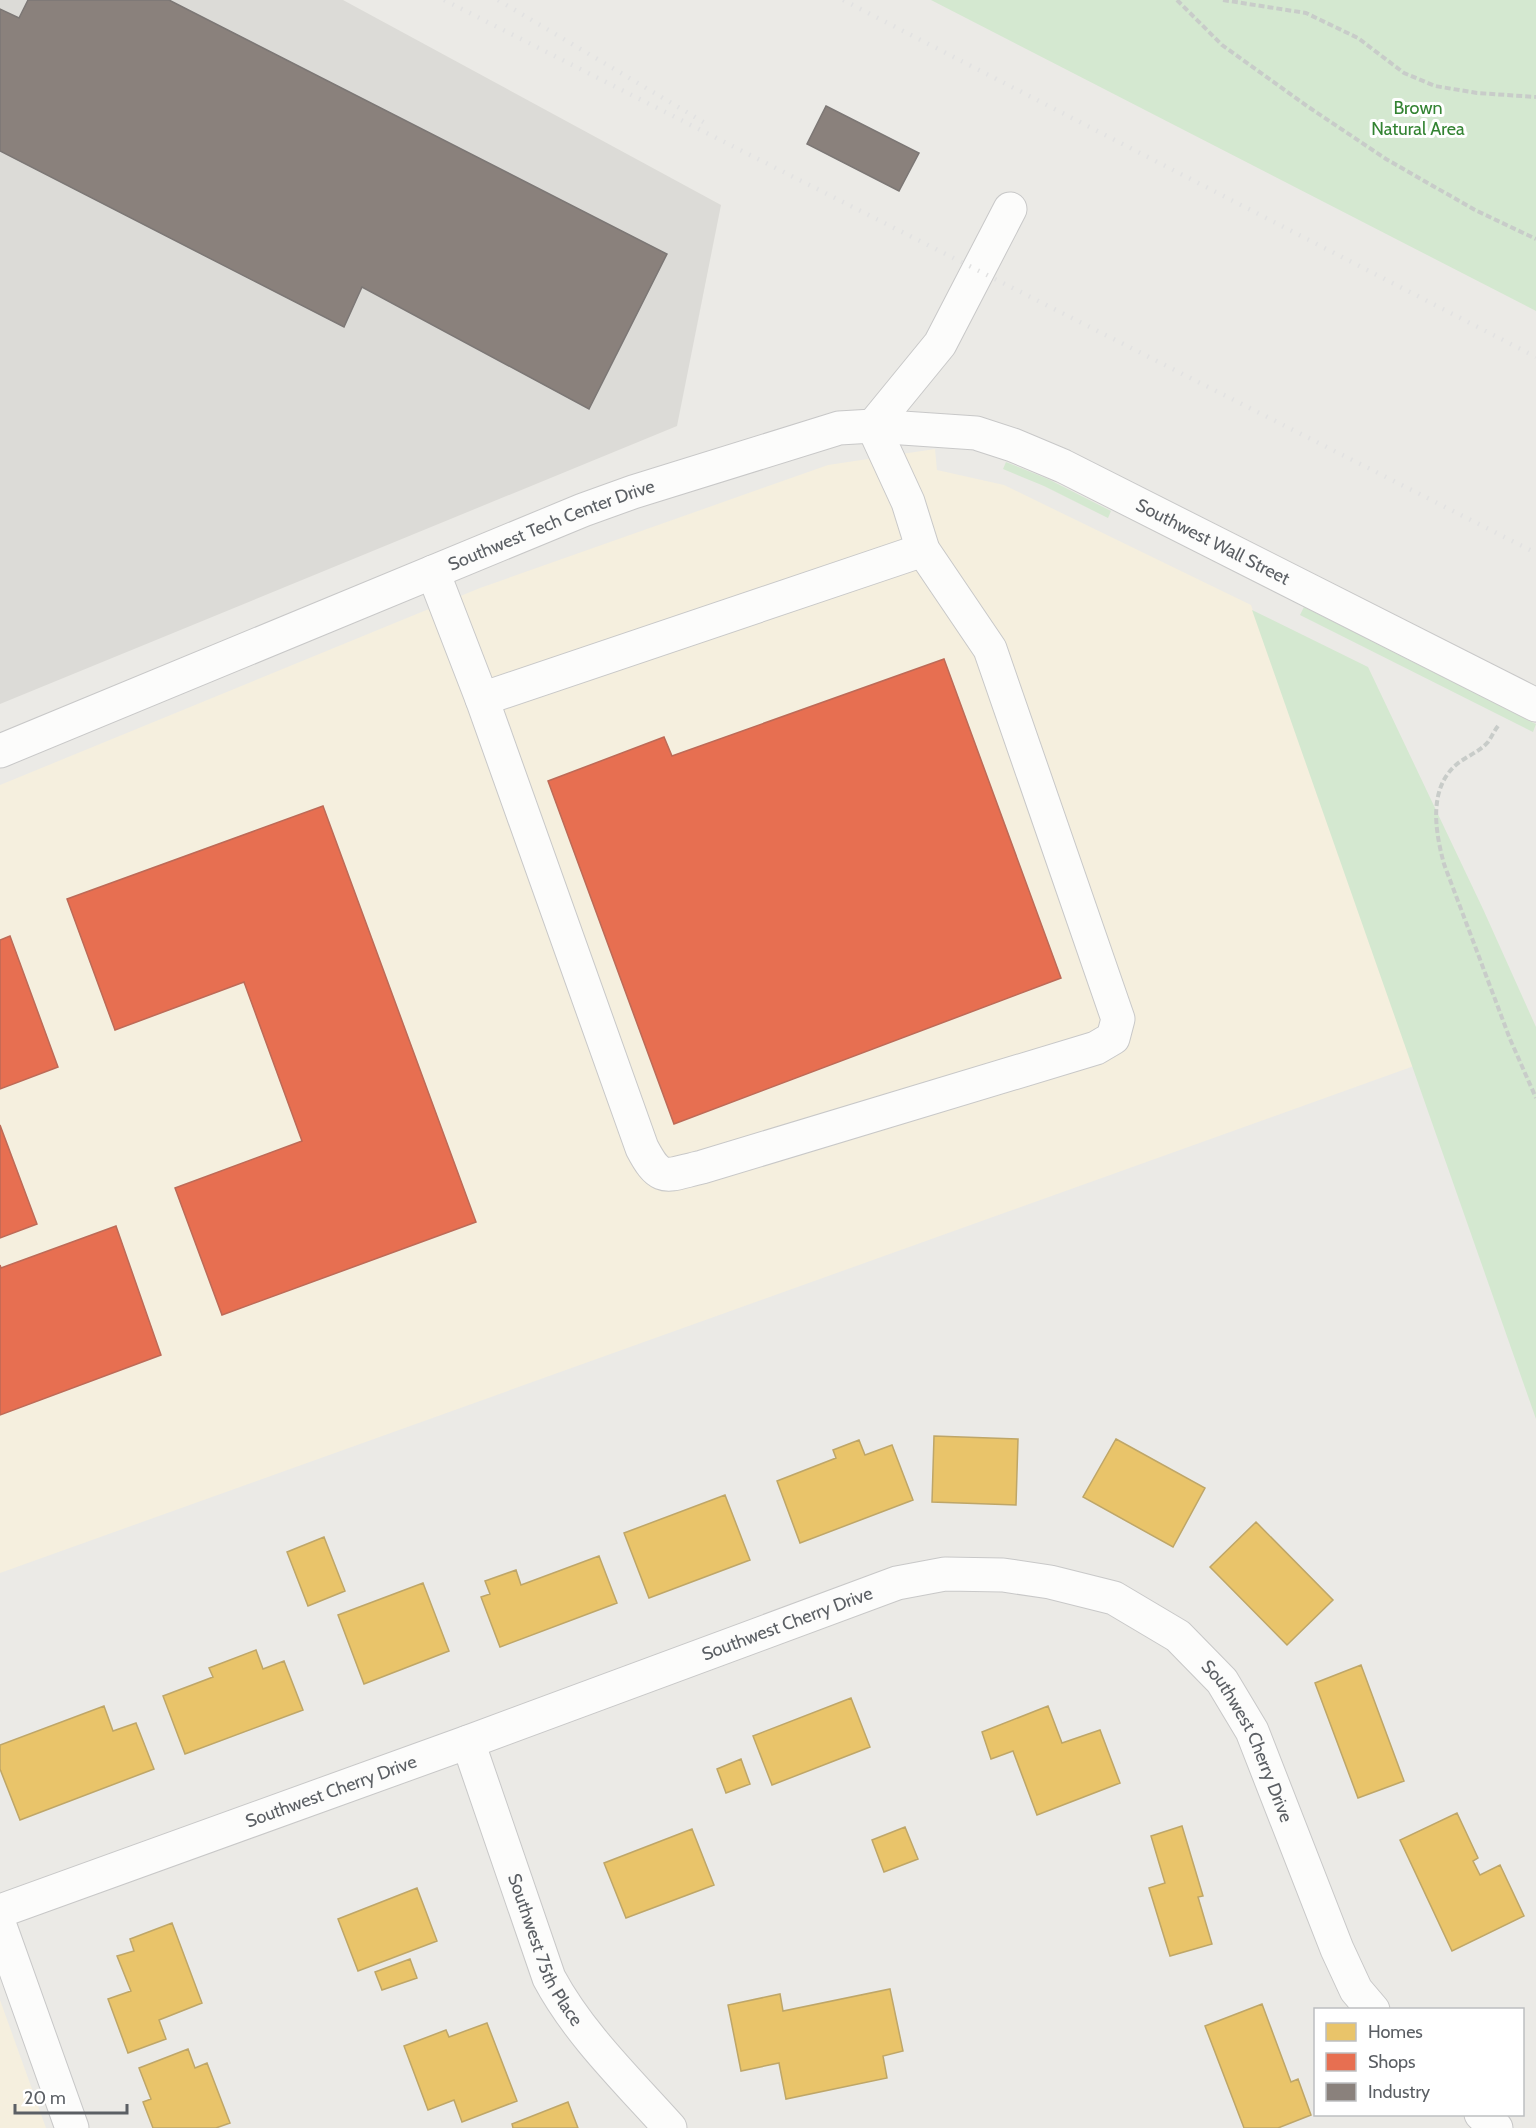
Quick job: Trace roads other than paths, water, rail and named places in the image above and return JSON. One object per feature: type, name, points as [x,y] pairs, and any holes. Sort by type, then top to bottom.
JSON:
[{"type":"street","points":[[434,572],[482,699],[642,1148],[653,1169],[667,1175],[702,1167],[1096,1048],[1113,1038],[1118,1019],[990,649],[923,550],[909,502],[873,426],[940,344],[1010,208]]},
{"type":"street","name":"Southwest Tech Center Drive","points":[[0,751],[583,510],[633,492],[839,428],[873,426]]},
{"type":"street","name":"Southwest Wall Street","points":[[873,426],[976,434],[1013,445],[1063,466],[1536,705]]},
{"type":"street","points":[[482,699],[923,550]]},
{"type":"street","name":"Southwest Cherry Drive","points":[[0,1911],[468,1742],[897,1583],[945,1574],[1003,1575],[1050,1582],[1114,1599],[1178,1636],[1222,1681],[1252,1731],[1336,1949],[1356,1990],[1371,2008]]},
{"type":"street","name":"Southwest 75th Place","points":[[468,1742],[549,1978],[562,2003],[600,2050],[670,2128]]},
{"type":"street","points":[[0,1926],[72,2128]]},
{"type":"street","points":[[1482,2116],[1496,2128]]},
{"type":"railway","points":[[444,0],[1536,553]]},
{"type":"railway","points":[[498,0],[705,123]]},
{"type":"railway","points":[[843,0],[1536,357]]},
{"type":"park label","name":"Brown Natural Area","points":[[1418,118]]}]
